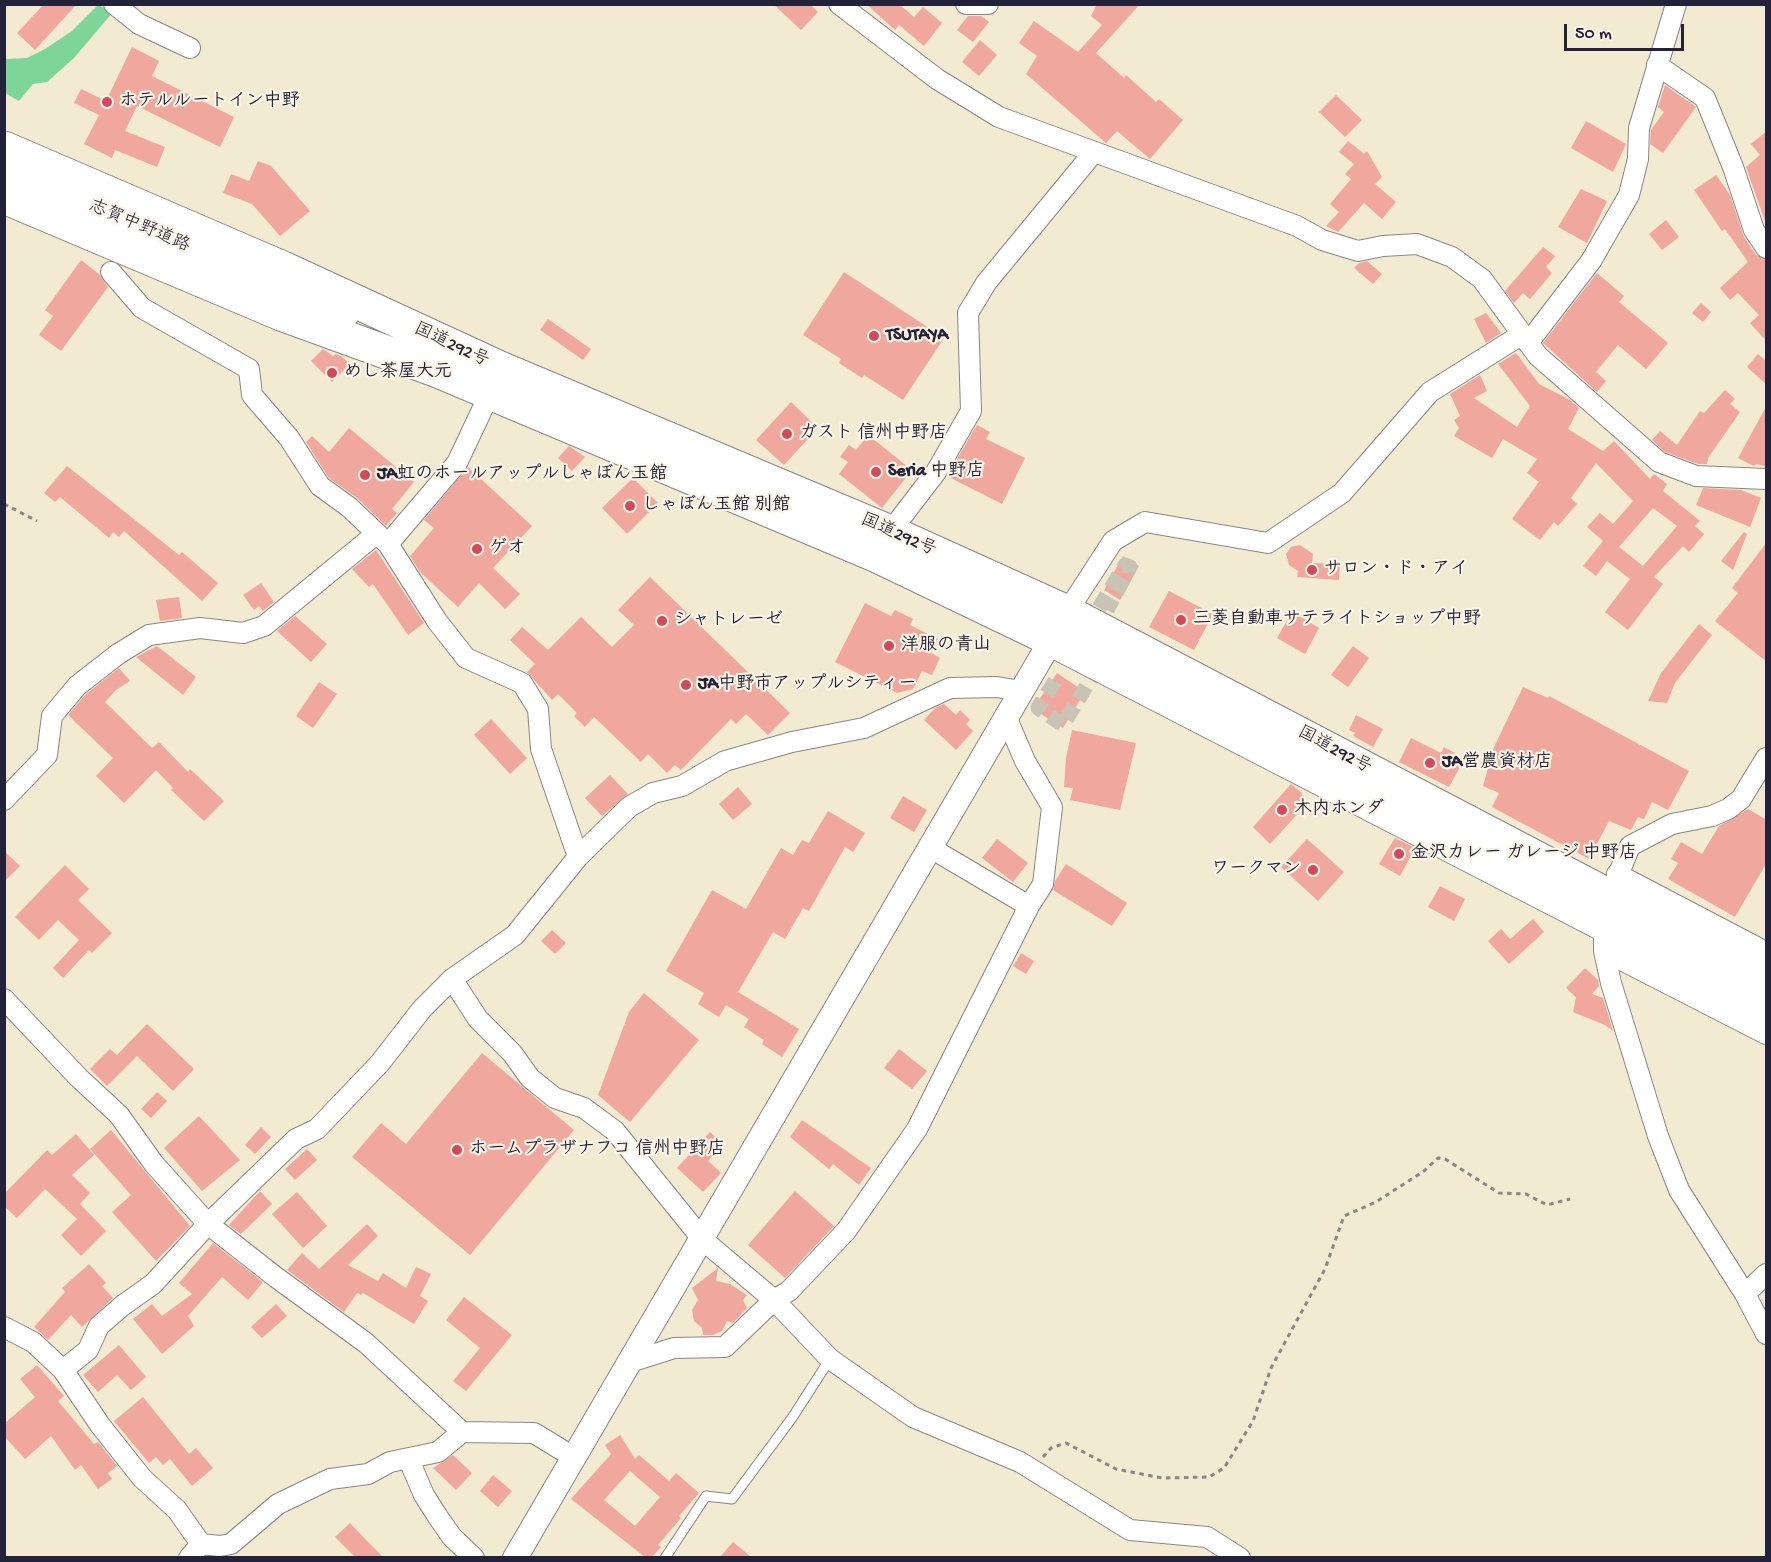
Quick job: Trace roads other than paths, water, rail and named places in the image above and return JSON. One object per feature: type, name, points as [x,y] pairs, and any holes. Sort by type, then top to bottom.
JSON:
[{"type":"highway","name":"国道292号","points":[[4,148],[283,268],[495,381],[876,555],[1059,626]]},
{"type":"highway","name":"国道292号","points":[[4,197],[281,314],[438,371],[495,381],[890,532],[1059,626],[1609,911],[1767,1008]]},
{"type":"highway","name":"国道292号","points":[[1609,911],[1767,978]]},
{"type":"main road","name":"志賀中野道路","points":[[4,170],[274,284],[495,381]]},
{"type":"street","points":[[114,4],[139,24],[190,48]]},
{"type":"street","points":[[839,4],[938,79],[999,117],[1297,226],[1322,240],[1358,251],[1383,246],[1417,244],[1452,257],[1482,279],[1538,356],[1659,462],[1696,476],[1767,479]]},
{"type":"street","points":[[966,4],[988,4]]},
{"type":"street","points":[[515,1557],[703,1240],[929,846],[1007,719],[1059,626],[1113,541],[1145,522],[1268,543],[1342,493],[1430,392],[1524,339],[1586,269],[1616,222],[1629,195],[1638,159],[1639,128],[1676,4]]},
{"type":"street","points":[[1657,64],[1705,98],[1733,167],[1754,230],[1767,248]]},
{"type":"street","points":[[890,532],[936,472],[971,411],[969,313],[986,283],[1094,152]]},
{"type":"street","points":[[111,272],[142,308],[249,369],[252,395],[289,438],[320,486],[349,507],[382,539],[437,621],[466,657],[522,683],[538,709],[541,749],[578,857]]},
{"type":"street","points":[[4,800],[47,754],[52,716],[77,686],[118,654],[149,634],[200,628],[243,633],[264,626],[382,539],[457,463],[495,381]]},
{"type":"street","points":[[63,1370],[88,1350],[99,1326],[153,1284],[208,1224],[296,1139],[317,1129],[380,1063],[422,1009],[452,980],[515,935],[578,857],[629,807],[652,793],[682,786],[725,761],[792,742],[864,728],[950,688],[997,687],[1021,691]]},
{"type":"street","points":[[630,1362],[674,1348],[725,1347],[774,1300],[789,1291],[846,1231],[917,1129],[1029,906],[1043,884],[1052,807],[1025,761],[1007,719]]},
{"type":"street","points":[[1767,758],[1740,800],[1712,816],[1672,824],[1649,834],[1630,846],[1609,911],[1658,1136],[1679,1190],[1745,1294],[1767,1334]]},
{"type":"street","points":[[929,846],[1029,906]]},
{"type":"street","points":[[1609,911],[1767,951]]},
{"type":"street","points":[[1609,911],[1767,1034]]},
{"type":"street","points":[[452,980],[478,1019],[512,1053],[530,1078],[555,1098],[584,1108],[615,1131],[703,1240],[774,1300],[830,1359],[913,1417],[1020,1462],[1130,1530],[1207,1537],[1240,1557]]},
{"type":"street","points":[[4,999],[79,1078],[118,1115],[154,1164],[208,1224],[366,1343],[462,1432]]},
{"type":"street","points":[[1745,1294],[1767,1274]]},
{"type":"street","points":[[4,1327],[33,1342],[63,1370],[100,1425],[142,1478],[177,1509],[195,1551],[231,1544],[278,1504],[330,1479],[368,1474],[390,1462],[409,1460],[438,1452],[462,1432],[534,1433],[575,1458]]},
{"type":"street","points":[[409,1460],[424,1495],[452,1538],[474,1557]]},
{"type":"lane","points":[[665,1557],[706,1496],[732,1499],[792,1418],[830,1359]]},
{"type":"tunnel","points":[[1099,608],[1125,565],[1130,567],[1107,610]]},
{"type":"tunnel","points":[[1055,681],[1038,708],[1063,725],[1096,670]]},
{"type":"place","name":"ホテルルートイン中野","points":[[107,102]]},
{"type":"place","name":"TSUTAYA","points":[[874,336]]},
{"type":"place","name":"めし茶屋大元","points":[[332,373]]},
{"type":"place","name":"ガスト 信州中野店","points":[[787,434]]},
{"type":"place","name":"Seria 中野店","points":[[876,472]]},
{"type":"place","name":"JA虹のホールアップルしゃぼん玉館","points":[[365,475]]},
{"type":"place","name":"しゃぼん玉館 別館","points":[[630,506]]},
{"type":"place","name":"ゲオ","points":[[477,549]]},
{"type":"place","name":"サロン・ド・アイ","points":[[1312,570]]},
{"type":"place","name":"三菱自動車サテライトショップ中野","points":[[1181,620]]},
{"type":"place","name":"シャトレーゼ","points":[[662,621]]},
{"type":"place","name":"洋服の青山","points":[[889,646]]},
{"type":"place","name":"JA中野市アップルシティー","points":[[686,685]]},
{"type":"place","name":"JA営農資材店","points":[[1430,763]]},
{"type":"place","name":"木内ホンダ","points":[[1282,810]]},
{"type":"place","name":"金沢カレー ガレージ 中野店","points":[[1399,854]]},
{"type":"place","name":"ワークマン","points":[[1313,870]]},
{"type":"place","name":"ホームプラザナフコ 信州中野店","points":[[457,1150]]}]
